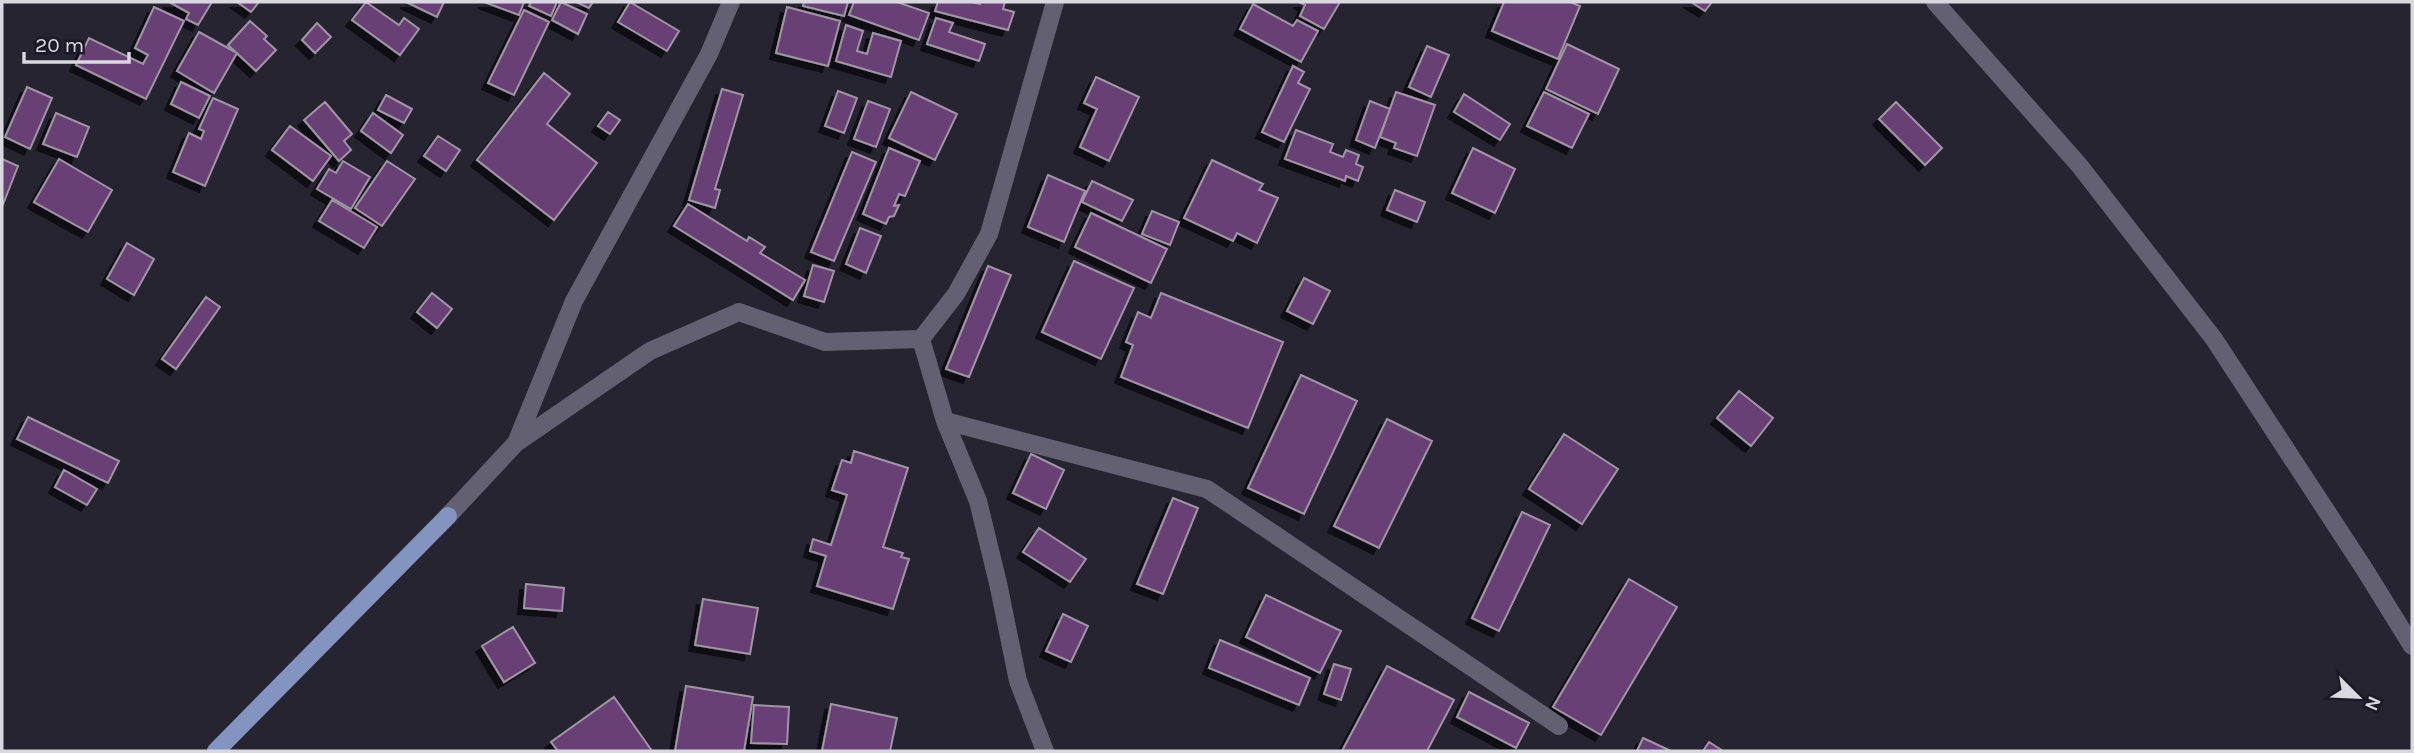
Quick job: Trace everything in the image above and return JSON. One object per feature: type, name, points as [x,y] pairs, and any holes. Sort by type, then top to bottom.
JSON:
[{"type":"main road","points":[[216,751],[448,516]]},
{"type":"street","points":[[516,443],[574,301],[709,54],[732,2]]},
{"type":"street","points":[[921,339],[956,294],[989,234],[1055,2]]},
{"type":"street","points":[[1935,2],[2079,165],[2214,339],[2412,646]]},
{"type":"street","points":[[448,516],[516,443],[650,351],[739,312],[825,342],[921,339]]},
{"type":"street","points":[[921,339],[945,421],[978,501],[1018,681],[1045,751]]},
{"type":"street","points":[[945,421],[1207,489],[1559,726]]},
{"type":"building","points":[[169,2],[212,2],[198,25],[186,19],[189,13]]},
{"type":"building","points":[[237,2],[259,2],[251,12]]},
{"type":"building","points":[[366,2],[399,25],[404,18],[419,29],[400,55],[352,20]]},
{"type":"building","points":[[406,2],[444,2],[437,17]]},
{"type":"building","points":[[484,2],[524,2],[519,15]]},
{"type":"building","points":[[531,2],[557,2],[551,16],[529,6]]},
{"type":"building","points":[[561,2],[587,14],[578,34],[552,20]]},
{"type":"building","points":[[576,2],[593,2],[589,8]]},
{"type":"building","points":[[630,2],[679,31],[667,51],[618,22]]},
{"type":"building","points":[[804,2],[848,2],[844,16],[803,6]]},
{"type":"building","points":[[854,2],[897,2],[929,13],[919,40],[849,15]]},
{"type":"building","points":[[938,2],[1005,2],[1003,9],[1014,12],[1008,30],[935,11]]},
{"type":"building","points":[[1299,2],[1340,2],[1324,29],[1300,16],[1305,5]]},
{"type":"building","points":[[1504,2],[1570,2],[1580,6],[1558,59],[1492,31]]},
{"type":"building","points":[[1691,2],[1712,2],[1705,11]]},
{"type":"building","points":[[1253,4],[1293,26],[1297,20],[1318,31],[1301,62],[1240,29]]},
{"type":"building","points":[[154,7],[184,21],[146,99],[76,65],[89,38],[143,64],[148,55],[135,48]]},
{"type":"building","points":[[787,7],[840,21],[828,66],[776,53]]},
{"type":"building","points":[[524,10],[549,22],[514,95],[488,83]]},
{"type":"building","points":[[936,18],[953,23],[949,32],[985,44],[979,61],[927,44]]},
{"type":"building","points":[[250,21],[267,36],[264,39],[276,50],[256,71],[228,45]]},
{"type":"building","points":[[317,23],[331,37],[315,53],[302,40]]},
{"type":"building","points":[[846,25],[863,31],[857,51],[867,54],[873,33],[901,41],[891,77],[836,61]]},
{"type":"building","points":[[199,32],[237,53],[214,93],[177,71]]},
{"type":"building","points":[[1567,44],[1619,69],[1598,114],[1546,89]]},
{"type":"building","points":[[1427,46],[1449,55],[1431,97],[1409,87]]},
{"type":"building","points":[[1293,66],[1304,72],[1298,83],[1310,89],[1284,142],[1262,132]]},
{"type":"building","points":[[544,73],[570,94],[547,124],[597,163],[554,220],[477,160]]},
{"type":"building","points":[[1096,77],[1139,97],[1109,161],[1080,147],[1097,109],[1084,103]]},
{"type":"building","points":[[181,82],[210,96],[199,118],[171,104]]},
{"type":"building","points":[[27,87],[52,98],[30,149],[5,137]]},
{"type":"building","points":[[722,89],[743,95],[715,189],[720,190],[715,208],[689,200]]},
{"type":"building","points":[[838,91],[857,98],[844,133],[825,126]]},
{"type":"building","points":[[911,92],[957,114],[935,160],[889,138]]},
{"type":"building","points":[[1396,92],[1435,105],[1417,156],[1394,148],[1396,143],[1380,137]]},
{"type":"building","points":[[1544,92],[1589,114],[1572,148],[1527,126]]},
{"type":"building","points":[[1464,94],[1510,124],[1500,140],[1454,112]]},
{"type":"building","points":[[386,95],[412,109],[404,123],[378,110]]},
{"type":"building","points":[[213,98],[238,109],[205,186],[173,172],[189,133],[201,139],[204,131],[199,129]]},
{"type":"building","points":[[868,101],[890,109],[876,147],[854,139]]},
{"type":"building","points":[[1370,101],[1390,109],[1375,148],[1356,140]]},
{"type":"building","points":[[325,102],[352,134],[344,141],[351,150],[339,161],[304,120]]},
{"type":"building","points":[[1896,102],[1942,148],[1925,165],[1879,119]]},
{"type":"building","points":[[608,112],[620,120],[610,134],[598,126]]},
{"type":"building","points":[[56,113],[89,127],[77,157],[43,144]]},
{"type":"building","points":[[373,113],[403,135],[391,153],[361,131]]},
{"type":"building","points":[[290,126],[331,156],[313,181],[272,150]]},
{"type":"building","points":[[1296,130],[1333,144],[1330,152],[1343,157],[1346,150],[1359,155],[1356,164],[1363,167],[1358,181],[1346,176],[1345,181],[1285,159]]},
{"type":"building","points":[[438,136],[460,150],[446,171],[424,156]]},
{"type":"building","points":[[889,148],[920,161],[905,196],[899,194],[894,206],[899,205],[886,224],[863,214]]},
{"type":"building","points":[[1473,148],[1515,169],[1495,213],[1452,193]]},
{"type":"building","points":[[852,152],[876,162],[834,261],[811,252]]},
{"type":"building","points":[[2,159],[18,166],[2,207]]},
{"type":"building","points":[[59,159],[112,190],[88,232],[34,202]]},
{"type":"building","points":[[1212,160],[1263,184],[1259,190],[1278,198],[1257,243],[1237,233],[1233,241],[1184,218]]},
{"type":"building","points":[[343,161],[370,177],[351,209],[317,189],[329,169],[336,173]]},
{"type":"building","points":[[387,161],[415,179],[382,226],[355,208]]},
{"type":"building","points":[[1048,175],[1085,191],[1064,242],[1028,227]]},
{"type":"building","points":[[1092,181],[1133,200],[1122,221],[1082,202]]},
{"type":"building","points":[[1395,190],[1425,202],[1417,222],[1387,210]]},
{"type":"building","points":[[332,200],[377,227],[364,248],[319,221]]},
{"type":"building","points":[[688,204],[747,241],[749,237],[765,247],[760,253],[805,280],[793,300],[674,226]]},
{"type":"building","points":[[1152,211],[1179,222],[1170,245],[1142,234]]},
{"type":"building","points":[[1091,213],[1167,249],[1151,283],[1075,247]]},
{"type":"building","points":[[860,228],[881,236],[866,273],[846,264]]},
{"type":"building","points":[[127,243],[154,259],[134,295],[107,279]]},
{"type":"building","points":[[1074,261],[1134,288],[1101,359],[1042,332]]},
{"type":"building","points":[[813,265],[834,271],[824,302],[804,296]]},
{"type":"building","points":[[988,266],[1011,275],[969,377],[946,369]]},
{"type":"building","points":[[1304,278],[1330,291],[1313,324],[1287,311]]},
{"type":"building","points":[[432,293],[452,309],[437,328],[417,312]]},
{"type":"building","points":[[1161,293],[1283,342],[1248,428],[1121,377],[1133,345],[1126,342],[1138,312],[1151,318]]},
{"type":"building","points":[[206,297],[220,307],[176,369],[162,359]]},
{"type":"building","points":[[1301,375],[1357,401],[1304,514],[1248,488]]},
{"type":"building","points":[[1739,391],[1773,418],[1751,446],[1717,418]]},
{"type":"building","points":[[28,417],[119,461],[108,483],[17,439]]},
{"type":"building","points":[[1387,419],[1432,441],[1379,548],[1334,526]]},
{"type":"building","points":[[1564,434],[1618,469],[1582,524],[1529,489]]},
{"type":"building","points":[[854,451],[908,468],[883,547],[903,553],[901,557],[909,559],[893,609],[817,586],[826,556],[810,551],[813,539],[831,545],[847,495],[832,490],[842,460],[851,463]]},
{"type":"building","points":[[1031,454],[1064,470],[1046,509],[1013,493]]},
{"type":"building","points":[[64,470],[97,489],[87,505],[55,487]]},
{"type":"building","points":[[1173,498],[1198,508],[1163,594],[1137,584]]},
{"type":"building","points":[[1522,512],[1550,525],[1499,631],[1472,618]]},
{"type":"building","points":[[1039,528],[1086,559],[1070,582],[1023,552]]},
{"type":"building","points":[[1629,579],[1677,607],[1601,735],[1553,707]]},
{"type":"building","points":[[526,584],[564,588],[562,611],[524,608]]},
{"type":"building","points":[[1266,595],[1341,631],[1320,673],[1246,637]]},
{"type":"building","points":[[703,599],[758,608],[750,654],[695,645]]},
{"type":"building","points":[[1063,614],[1088,626],[1071,662],[1046,651]]},
{"type":"building","points":[[513,627],[535,663],[504,682],[482,646]]},
{"type":"building","points":[[1220,640],[1310,678],[1299,705],[1209,668]]},
{"type":"building","points":[[1334,664],[1351,669],[1341,700],[1324,694]]},
{"type":"building","points":[[1387,666],[1454,700],[1427,751],[1342,751]]},
{"type":"building","points":[[686,686],[753,697],[744,751],[675,751]]},
{"type":"building","points":[[1469,692],[1529,723],[1516,748],[1457,717]]},
{"type":"building","points":[[614,697],[652,751],[558,751],[551,742]]},
{"type":"building","points":[[831,704],[897,718],[890,751],[822,751]]},
{"type":"building","points":[[754,705],[789,707],[787,744],[751,743]]},
{"type":"building","points":[[1643,738],[1671,751],[1637,751]]},
{"type":"building","points":[[1709,742],[1723,751],[1703,751]]}]
